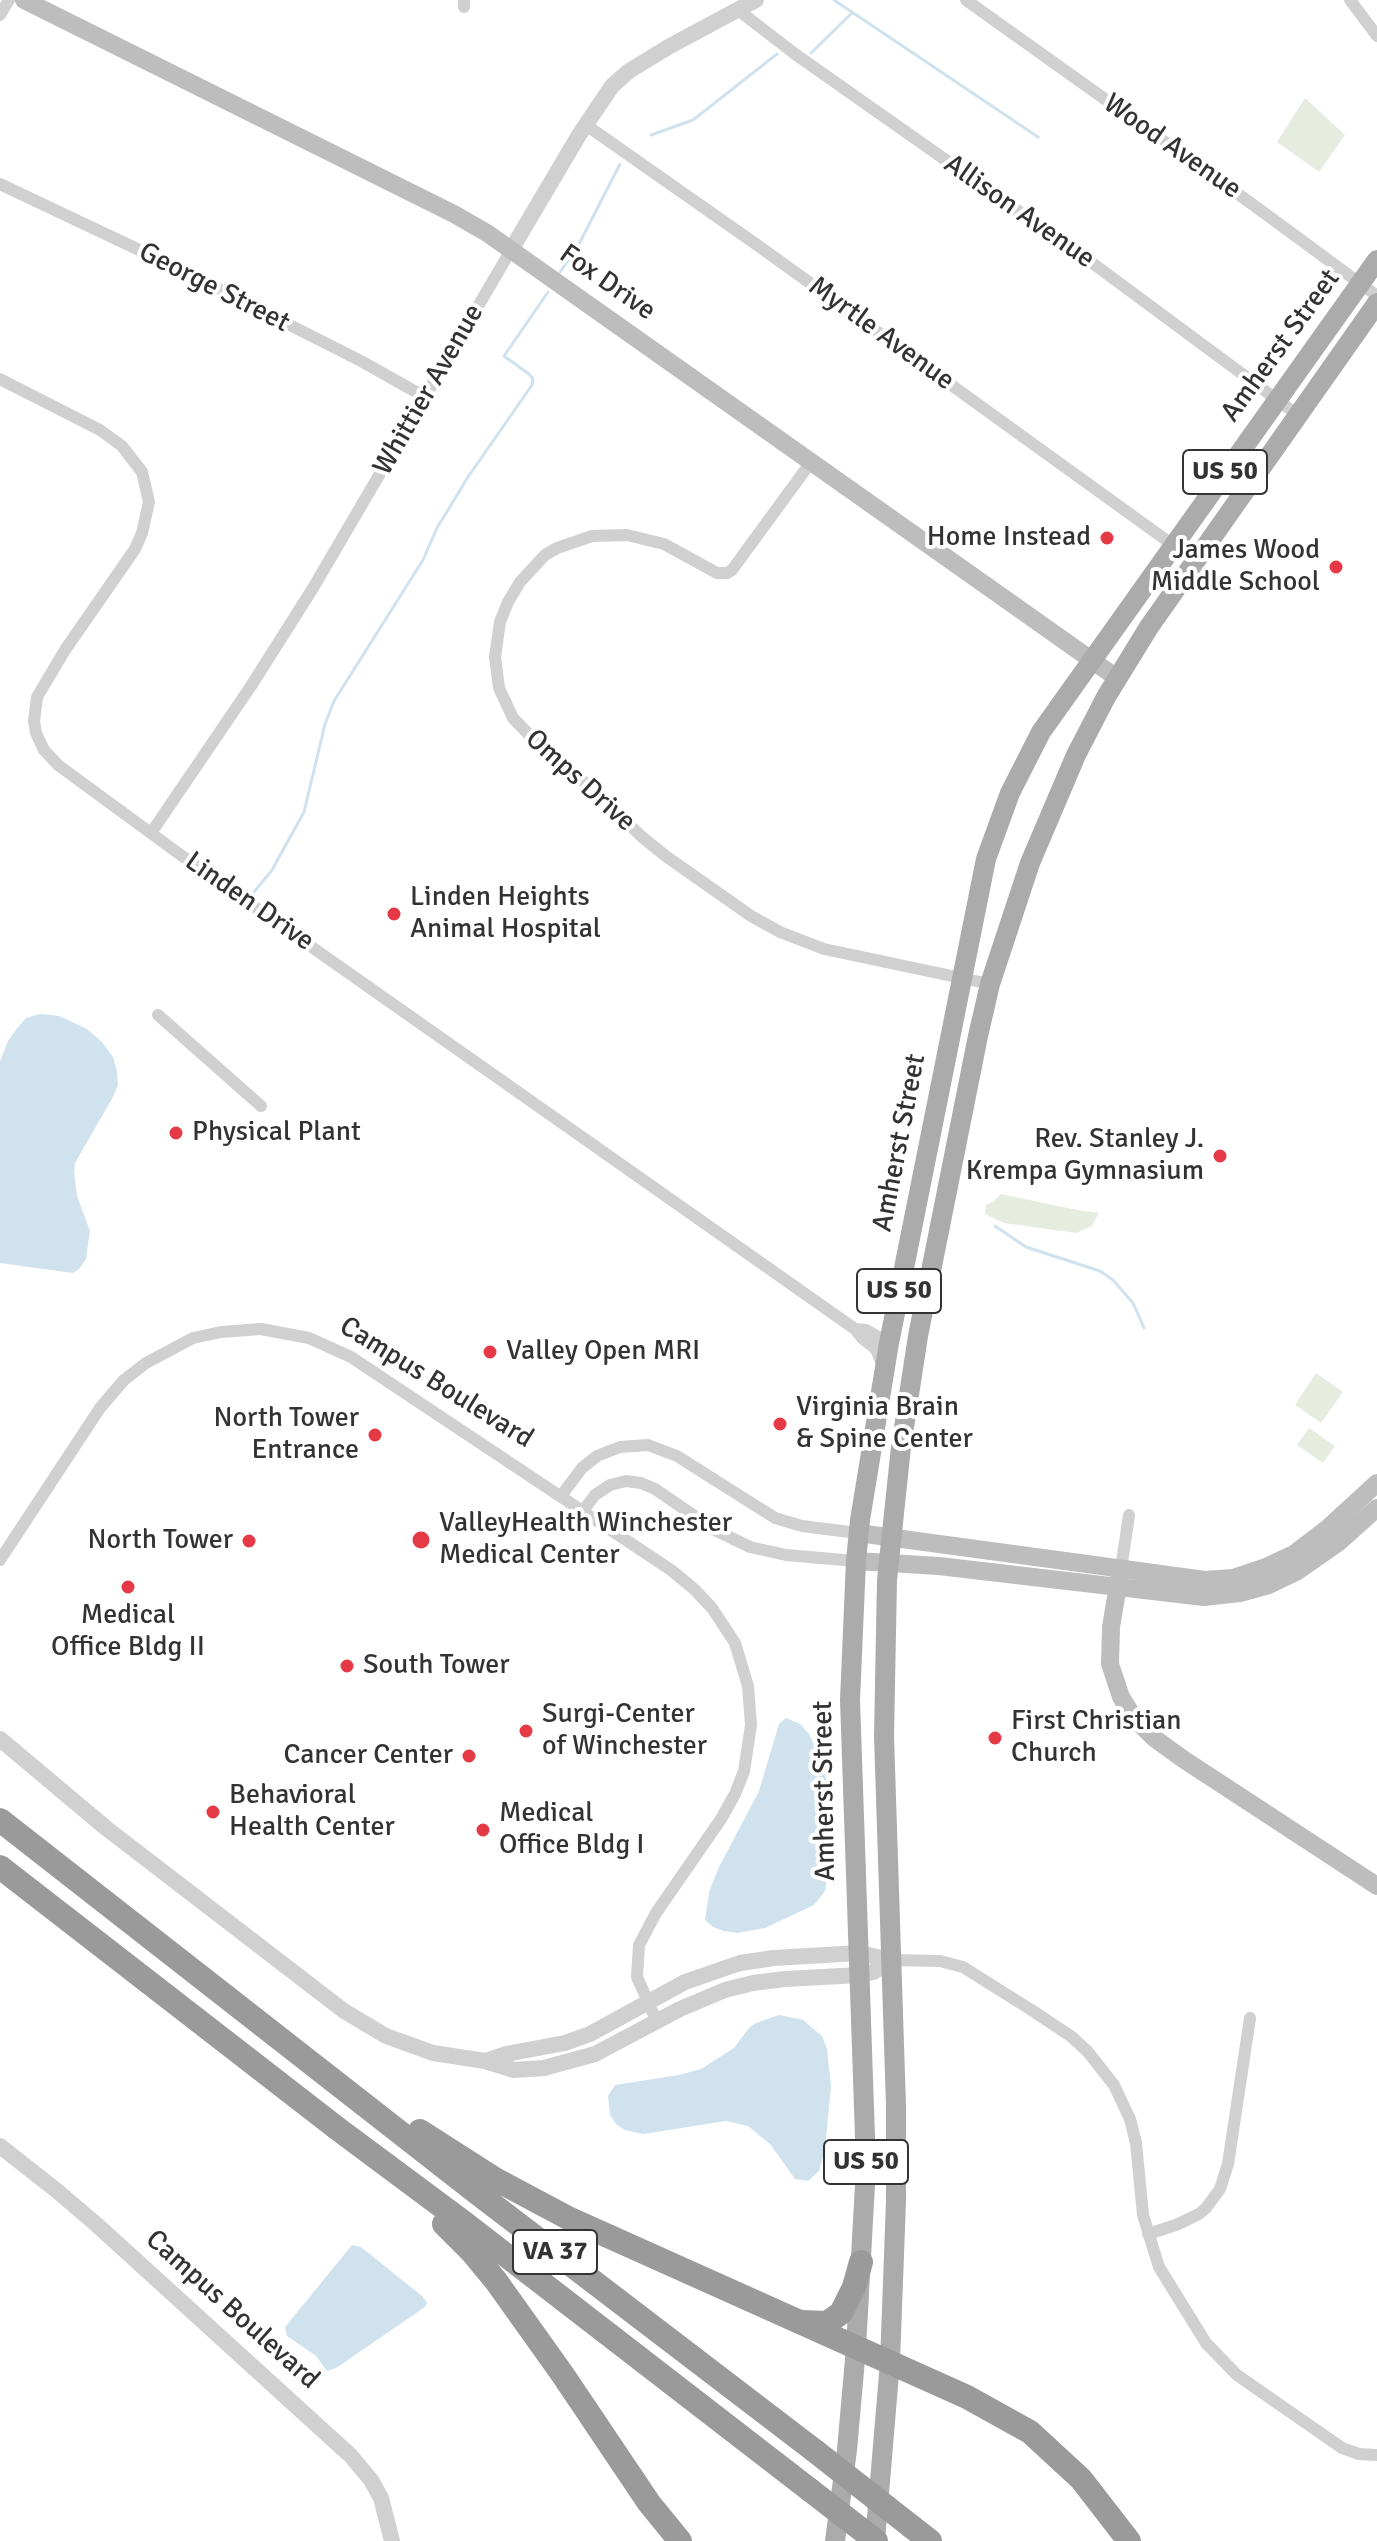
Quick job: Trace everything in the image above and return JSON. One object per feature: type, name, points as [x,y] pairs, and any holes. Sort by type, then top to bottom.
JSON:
[{"type":"highway","name":"VA 37","points":[[0,1820],[921,2534]]},
{"type":"highway","name":"VA 37","points":[[0,1867],[876,2541]]},
{"type":"highway","points":[[297,2050],[371,2101],[525,2196],[619,2242],[967,2397],[1030,2432],[1081,2479],[1129,2541]]},
{"type":"highway","points":[[338,2129],[417,2198],[472,2252],[563,2375],[649,2503],[680,2541]]},
{"type":"highway","points":[[795,2321],[819,2324],[834,2319],[846,2306],[861,2262]]},
{"type":"main road","name":"Fox Drive","points":[[24,0],[454,214],[511,250],[1117,678]]},
{"type":"main road","name":"Amherst Street","points":[[856,2348],[866,2166],[850,1700],[858,1533],[895,1309],[986,859],[1010,793],[1041,732],[1326,330],[1368,290],[1377,260]]},
{"type":"main road","name":"Amherst Street","points":[[890,2362],[896,2160],[884,1736],[890,1562],[915,1356],[952,1158],[990,984],[1030,863],[1053,807],[1076,755],[1117,678],[1377,303]]},
{"type":"main road","points":[[1325,379],[1316,370],[1315,361],[1326,330]]},
{"type":"main road","points":[[1163,608],[1184,556],[1183,550],[1173,545]]},
{"type":"main road","points":[[895,1309],[899,1336],[915,1356]]},
{"type":"main road","points":[[889,1343],[903,1360],[906,1412]]},
{"type":"main road","points":[[858,1533],[1205,1580],[1233,1578],[1294,1554],[1377,1483]]},
{"type":"main road","points":[[856,1561],[939,1566],[1204,1597],[1240,1593],[1269,1585],[1296,1572],[1339,1542],[1377,1508]]},
{"type":"main road","points":[[1121,1569],[1111,1627],[1110,1664],[1118,1693],[1134,1718],[1154,1738],[1183,1759],[1377,1886]]},
{"type":"main road","name":"US 50","points":[[835,2541],[856,2348]]},
{"type":"main road","name":"US 50","points":[[876,2541],[890,2362]]},
{"type":"street","points":[[0,15],[9,0]]},
{"type":"street","name":"Whittier Avenue","points":[[151,833],[305,600],[511,250],[612,86],[622,76],[670,46],[756,0]]},
{"type":"street","name":"Wood Avenue","points":[[966,0],[1368,290]]},
{"type":"street","points":[[1350,0],[1377,36]]},
{"type":"street","name":"Allison Avenue","points":[[738,10],[795,54],[1095,265],[1299,416]]},
{"type":"street","name":"Myrtle Avenue","points":[[586,125],[1173,545]]},
{"type":"street","name":"George Street","points":[[0,184],[173,266],[361,361],[425,397]]},
{"type":"street","name":"Linden Drive","points":[[0,379],[109,436],[136,462],[147,487],[147,516],[135,549],[43,685],[34,708],[39,742],[58,765],[855,1329],[876,1349],[884,1370]]},
{"type":"street","name":"Omps Drive","points":[[811,462],[727,573],[717,573],[664,544],[627,535],[592,536],[545,555],[520,582],[508,602],[497,636],[495,657],[505,704],[523,731],[596,792],[642,837],[763,922],[803,943],[824,949],[990,984]]},
{"type":"street","points":[[158,1015],[261,1106]]},
{"type":"street","name":"Linden Drive","points":[[855,1329],[866,1330],[889,1343]]},
{"type":"street","name":"Campus Boulevard","points":[[0,1560],[100,1408],[124,1380],[146,1363],[182,1343],[221,1332],[273,1330],[309,1338],[339,1350],[671,1570],[701,1596],[729,1633],[744,1667],[751,1725],[744,1771],[735,1794],[656,1913],[639,1945],[637,1977],[657,2022]]},
{"type":"street","points":[[561,1496],[582,1468],[597,1456],[620,1447],[648,1445],[677,1456],[775,1518],[802,1526],[858,1533]]},
{"type":"street","points":[[583,1511],[595,1495],[610,1485],[626,1481],[641,1483],[655,1489],[715,1530],[750,1547],[786,1555],[856,1561]]},
{"type":"street","points":[[1121,1569],[1129,1515]]},
{"type":"street","points":[[0,1739],[106,1828],[344,2011],[409,2046],[446,2056],[485,2061],[506,2069],[526,2070],[571,2062],[615,2045],[708,1996],[753,1983],[860,1975],[873,1972],[891,1960]]},
{"type":"street","points":[[485,2061],[578,2038],[607,2026],[685,1982],[740,1963],[859,1953],[891,1960],[940,1961],[963,1967],[1072,2037],[1114,2085],[1130,2119],[1136,2143],[1140,2195],[1159,2267],[1192,2323],[1220,2358],[1237,2375],[1342,2448],[1359,2454],[1376,2455]]},
{"type":"street","points":[[1148,2234],[1199,2214],[1220,2189],[1228,2164],[1250,2018]]},
{"type":"street","name":"Campus Boulevard","points":[[0,2146],[97,2225],[351,2456],[381,2498],[392,2541]]},
{"type":"shaded area","points":[[1305,98],[1345,135],[1319,172],[1277,142]]},
{"type":"shaded area","points":[[1001,1194],[1099,1213],[1092,1226],[1076,1233],[1004,1223],[985,1214],[986,1205]]},
{"type":"shaded area","points":[[1316,1373],[1343,1392],[1321,1423],[1295,1405]]},
{"type":"shaded area","points":[[1309,1428],[1335,1446],[1323,1463],[1297,1445]]},
{"type":"water","points":[[40,1014],[59,1016],[87,1029],[113,1057],[117,1071],[118,1085],[113,1097],[75,1163],[77,1196],[90,1231],[86,1259],[73,1273],[0,1263],[0,1061],[18,1027],[26,1018]]},
{"type":"water","points":[[786,1718],[800,1724],[809,1734],[826,1778],[829,1865],[825,1891],[814,1905],[765,1928],[737,1933],[724,1931],[705,1920],[709,1892],[759,1791],[779,1724]]},
{"type":"water","points":[[779,2015],[803,2020],[822,2036],[827,2049],[831,2087],[825,2149],[819,2171],[808,2181],[795,2179],[770,2144],[748,2126],[726,2121],[643,2134],[625,2130],[610,2115],[608,2096],[615,2085],[701,2069],[734,2048],[756,2023]]},
{"type":"water","points":[[352,2245],[361,2247],[427,2303],[336,2368],[327,2371],[316,2356],[287,2336],[285,2327]]},
{"type":"waterway","points":[[834,0],[1038,137]]},
{"type":"waterway","points":[[811,53],[851,14]]},
{"type":"waterway","points":[[651,135],[693,120],[777,54]]},
{"type":"waterway","points":[[560,272],[578,246],[620,164]]},
{"type":"waterway","points":[[254,892],[272,870],[304,812],[325,724],[334,701],[423,560],[437,528],[468,477],[532,385],[533,379],[529,374],[504,356],[548,292]]},
{"type":"waterway","points":[[995,1226],[1026,1247],[1100,1271],[1113,1280],[1133,1303],[1144,1328]]},
{"type":"place","name":"Home Instead","points":[[1107,538]]},
{"type":"place","name":"James Wood Middle School","points":[[1336,567]]},
{"type":"place","name":"Linden Heights Animal Hospital","points":[[394,914]]},
{"type":"place","name":"Physical Plant","points":[[176,1133]]},
{"type":"place","name":"Rev. Stanley J. Krempa Gymnasium","points":[[1220,1156]]},
{"type":"place","name":"Valley Open MRI","points":[[490,1352]]},
{"type":"place","name":"Virginia Brain & Spine Center","points":[[780,1424]]},
{"type":"place","name":"North Tower Entrance","points":[[375,1435]]},
{"type":"place","name":"ValleyHealth Winchester Medical Center","points":[[421,1540]]},
{"type":"place","name":"North Tower","points":[[249,1541]]},
{"type":"place","name":"Medical Office Bldg II","points":[[128,1587]]},
{"type":"place","name":"South Tower","points":[[347,1666]]},
{"type":"place","name":"Surgi-Center of Winchester","points":[[526,1731]]},
{"type":"place","name":"First Christian Church","points":[[995,1738]]},
{"type":"place","name":"Cancer Center","points":[[469,1756]]},
{"type":"place","name":"Behavioral Health Center","points":[[213,1812]]},
{"type":"place","name":"Medical Office Bldg I","points":[[483,1830]]}]
